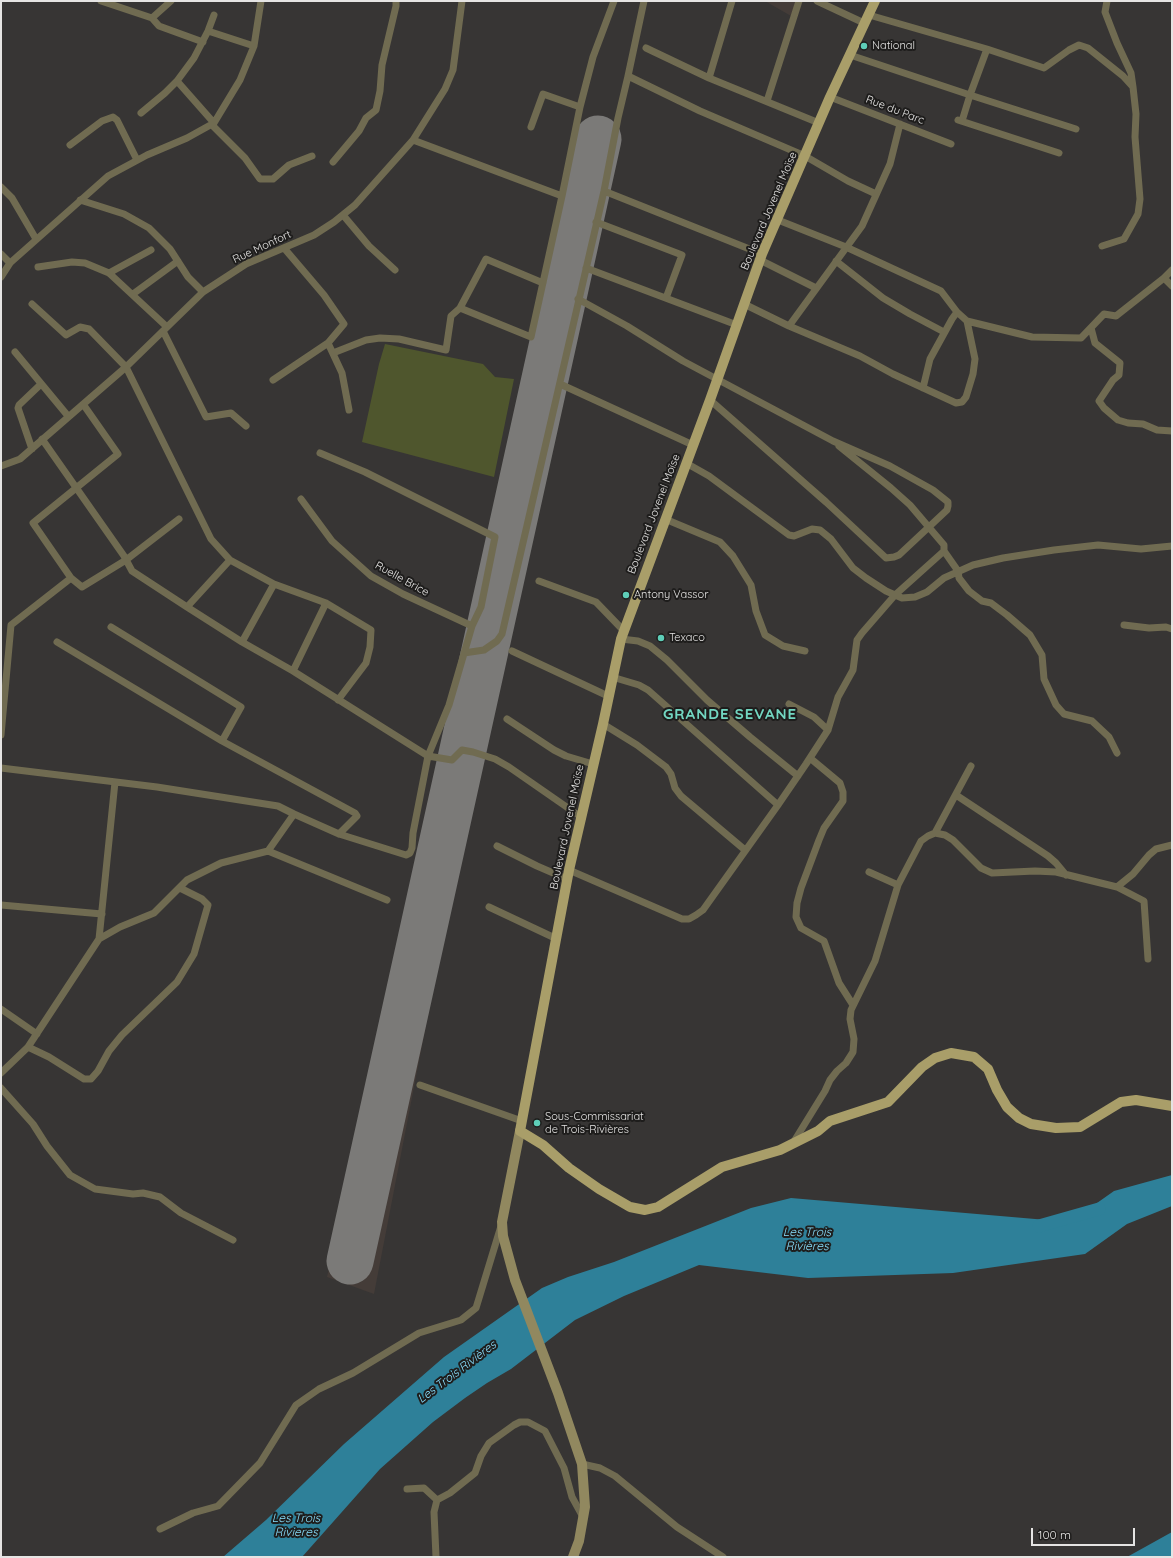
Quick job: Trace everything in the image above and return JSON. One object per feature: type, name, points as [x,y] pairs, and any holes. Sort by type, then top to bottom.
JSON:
[{"type":"main road","name":"Boulevard Jovenel Moïse","points":[[521,1126],[568,874],[603,724],[622,634],[718,379],[761,257],[830,97],[875,1]]},
{"type":"main road","points":[[521,1126],[569,1168],[599,1189],[630,1207],[645,1210],[658,1207],[722,1167],[780,1150],[818,1131],[830,1120],[888,1102],[922,1067],[936,1058],[951,1053],[974,1058],[988,1069],[997,1090],[1007,1107],[1018,1118],[1031,1124],[1056,1128],[1080,1126],[1121,1102],[1136,1100],[1172,1106]]},
{"type":"main road","points":[[521,1126],[502,1222],[503,1236],[515,1280],[558,1393],[582,1464],[585,1507],[584,1518],[579,1541],[573,1557]]},
{"type":"street","points":[[101,1],[152,18],[159,26],[203,42]]},
{"type":"street","points":[[152,18],[170,1]]},
{"type":"street","points":[[1,277],[10,263],[108,176],[137,160],[187,138],[213,124],[240,80],[254,46],[261,1]]},
{"type":"street","points":[[333,162],[359,131],[366,118],[376,110],[380,91],[382,65],[396,1]]},
{"type":"street","name":"Rue Monfort","points":[[1,466],[20,459],[126,367],[203,292],[246,264],[266,254],[314,235],[343,215],[371,189],[413,140],[432,112],[445,89],[453,70],[462,1]]},
{"type":"street","points":[[460,308],[531,337],[580,107],[593,57],[614,1]]},
{"type":"street","points":[[464,653],[484,650],[497,641],[502,634],[604,191],[618,118],[644,1]]},
{"type":"street","points":[[709,78],[732,1]]},
{"type":"street","points":[[767,101],[799,1]]},
{"type":"street","points":[[817,1],[864,24]]},
{"type":"street","points":[[1102,246],[1124,239],[1138,214],[1140,199],[1136,114],[1131,73],[1105,12],[1107,1]]},
{"type":"street","points":[[141,113],[165,93],[194,58],[203,42],[214,15]]},
{"type":"street","points":[[869,15],[987,49],[1044,68],[1079,45],[1088,48],[1123,76],[1133,87]]},
{"type":"street","points":[[208,31],[254,46]]},
{"type":"street","points":[[646,48],[709,78],[819,123]]},
{"type":"street","points":[[987,49],[960,120],[1058,153]]},
{"type":"street","points":[[850,55],[1076,129]]},
{"type":"street","points":[[628,76],[700,111],[805,156],[848,181],[876,194]]},
{"type":"street","points":[[176,81],[245,158],[260,179],[273,179],[289,165],[312,156]]},
{"type":"street","points":[[531,127],[543,94],[580,107]]},
{"type":"street","name":"Rue du Parc","points":[[830,97],[951,144]]},
{"type":"street","points":[[70,145],[102,121],[113,117],[117,120],[137,160]]},
{"type":"street","points":[[789,326],[862,226],[890,164],[900,124]]},
{"type":"street","points":[[413,140],[562,196]]},
{"type":"street","points":[[1,187],[12,198],[36,239]]},
{"type":"street","points":[[604,191],[761,257],[816,288]]},
{"type":"street","points":[[80,200],[124,214],[149,228],[170,249],[188,277],[203,292]]},
{"type":"street","points":[[343,215],[368,246],[395,270]]},
{"type":"street","points":[[778,220],[846,247],[942,291],[957,312],[968,321],[1032,336],[1081,338],[1104,314],[1116,316],[1172,270]]},
{"type":"street","points":[[596,222],[682,255],[666,298]]},
{"type":"street","points":[[273,380],[328,343],[344,324],[324,295],[284,248]]},
{"type":"street","points":[[109,273],[150,250]]},
{"type":"street","points":[[1,254],[10,263]]},
{"type":"street","points":[[333,353],[366,340],[380,338],[400,339],[446,350],[451,316],[460,308],[486,259],[543,283]]},
{"type":"street","points":[[133,294],[178,260]]},
{"type":"street","points":[[836,260],[883,298],[944,332]]},
{"type":"street","points":[[38,267],[72,262],[85,263],[109,273],[133,294],[165,329],[206,417],[231,413],[246,426]]},
{"type":"street","points":[[586,268],[737,324]]},
{"type":"street","points":[[1164,278],[1172,286]]},
{"type":"street","points":[[578,299],[627,326],[682,361],[833,441],[890,466],[933,490],[948,502],[947,510],[894,557],[886,558],[826,502],[710,400]]},
{"type":"street","points":[[32,304],[66,335],[80,327],[89,329],[126,367],[211,539],[230,560],[274,584],[326,603],[370,630],[370,647],[366,663],[338,700]]},
{"type":"street","points":[[744,304],[789,326],[860,356],[956,404],[959,404],[964,400],[973,374],[975,359],[968,321]]},
{"type":"street","points":[[923,388],[930,359],[944,332],[957,312]]},
{"type":"street","points":[[1091,328],[1095,343],[1120,363],[1119,374],[1113,380],[1099,401],[1104,408],[1118,420],[1128,423],[1143,424],[1157,430],[1172,431]]},
{"type":"street","points":[[328,343],[342,372],[349,410]]},
{"type":"street","points":[[15,352],[68,416]]},
{"type":"street","points":[[32,448],[18,408],[19,404],[41,384]]},
{"type":"street","points":[[560,384],[693,445]]},
{"type":"street","points":[[83,404],[118,454],[33,523],[71,578],[82,587],[126,560],[179,519]]},
{"type":"street","points":[[42,439],[126,560],[132,571],[242,642],[428,756],[452,760],[462,750],[495,759],[581,817]]},
{"type":"street","points":[[833,441],[910,505],[944,545],[944,551],[958,571],[958,578],[969,591],[982,601],[990,603],[1007,615],[1030,635],[1042,655],[1044,679],[1056,705],[1064,714],[1092,721],[1109,737],[1116,753]]},
{"type":"street","points":[[1,768],[116,782],[278,806],[339,834],[406,855],[410,853],[428,756],[449,705],[472,626],[481,607],[495,537],[365,472],[320,453]]},
{"type":"street","points":[[686,463],[732,492],[789,535],[794,536],[812,529],[820,530],[831,539],[854,568],[886,592],[902,598],[915,597],[927,592],[944,578],[973,565],[1054,550],[1098,545],[1141,549],[1172,546]]},
{"type":"street","name":"Ruelle Brice","points":[[301,499],[332,541],[371,576],[403,594],[472,626]]},
{"type":"street","points":[[665,519],[720,542],[732,556],[751,585],[756,611],[765,635],[783,646],[805,651]]},
{"type":"street","points":[[497,846],[537,866],[568,874],[675,917],[689,919],[702,910],[778,805],[828,730],[838,697],[853,670],[857,640],[895,595],[944,551]]},
{"type":"street","points":[[187,607],[230,560]]},
{"type":"street","points":[[1,735],[4,665],[11,625],[71,578]]},
{"type":"street","points":[[539,581],[596,602],[622,634],[650,646],[744,733],[798,776]]},
{"type":"street","points":[[242,642],[274,584]]},
{"type":"street","points":[[292,672],[326,603]]},
{"type":"street","points":[[1124,625],[1149,628],[1166,627],[1172,629]]},
{"type":"street","points":[[111,627],[241,707],[222,740]]},
{"type":"street","points":[[57,642],[222,740],[356,813],[357,816],[339,834]]},
{"type":"street","points":[[512,651],[608,696]]},
{"type":"street","points":[[612,676],[639,685],[648,690],[778,805]]},
{"type":"street","points":[[789,704],[814,717],[828,730]]},
{"type":"street","points":[[507,719],[554,750],[566,756],[593,764]]},
{"type":"street","points":[[603,724],[637,745],[666,767],[671,774],[675,788],[680,796],[745,850]]},
{"type":"street","points":[[810,758],[840,783],[843,792],[842,800],[824,828],[819,840],[801,888],[797,903],[796,917],[801,928],[824,941],[839,982],[853,1006]]},
{"type":"street","points":[[936,833],[971,766]]},
{"type":"street","points":[[1,1072],[28,1047],[99,939],[116,782]]},
{"type":"street","points":[[956,795],[1048,856],[1066,875]]},
{"type":"street","points":[[268,851],[294,814]]},
{"type":"street","points":[[793,1143],[825,1091],[830,1080],[846,1063],[852,1052],[854,1039],[850,1019],[853,1006],[875,962],[898,885],[921,841],[928,836],[936,833],[953,840],[975,863],[992,873],[1035,871],[1056,872],[1117,887],[1144,901],[1148,959]]},
{"type":"street","points":[[1117,887],[1133,874],[1156,849],[1172,845]]},
{"type":"street","points":[[99,939],[120,927],[154,913],[187,880],[221,863],[268,851],[387,900]]},
{"type":"street","points":[[869,872],[898,885]]},
{"type":"street","points":[[28,1047],[49,1057],[84,1079],[91,1078],[98,1071],[122,1035],[177,982],[194,954],[208,905],[202,899],[180,888]]},
{"type":"street","points":[[1,904],[102,914]]},
{"type":"street","points":[[490,907],[557,939]]},
{"type":"street","points":[[1,1009],[37,1034]]},
{"type":"street","points":[[420,1085],[521,1126]]},
{"type":"street","points":[[1,1088],[33,1124],[47,1146],[70,1176],[95,1189],[133,1194],[143,1193],[160,1197],[181,1213],[233,1240]]},
{"type":"street","points":[[160,1529],[193,1513],[218,1506],[260,1463],[296,1405],[319,1389],[353,1373],[419,1333],[461,1320],[476,1308],[502,1222]]},
{"type":"street","points":[[436,1557],[434,1512],[437,1500],[475,1473],[481,1456],[488,1443],[520,1422],[528,1422],[545,1431],[564,1468],[572,1497],[584,1518]]},
{"type":"street","points":[[582,1464],[600,1468],[615,1476],[677,1528],[722,1557]]},
{"type":"street","points":[[407,1489],[424,1488],[437,1500]]},
{"type":"shaded area","points":[[765,1],[796,1],[791,16]]},
{"type":"shaded area","points":[[582,129],[618,142],[491,707],[425,1030],[374,1294],[327,1277],[454,729],[525,386]]},
{"type":"green space","points":[[385,344],[483,364],[495,377],[514,379],[494,477],[362,442],[379,364]]},
{"type":"water","name":"Les Trois Rivieres","points":[[1172,1175],[1172,1206],[1127,1224],[1085,1254],[953,1273],[808,1278],[699,1265],[624,1296],[575,1320],[511,1369],[465,1398],[433,1422],[380,1469],[302,1557],[223,1557],[266,1520],[344,1444],[444,1357],[542,1288],[568,1277],[614,1262],[751,1208],[791,1198],[1070,1222],[1114,1191]]},
{"type":"water","points":[[1172,1532],[1172,1557],[1127,1557]]},
{"type":"waterway","name":"Les Trois Rivières","points":[[1039,1226],[1099,1209]]},
{"type":"runway","points":[[350,1261],[598,139]]},
{"type":"place","name":"National","points":[[864,46]]},
{"type":"place","name":"Antony Vassor","points":[[626,595]]},
{"type":"place","name":"Texaco","points":[[661,638]]},
{"type":"place","name":"Sous-Commissariat de Trois-Rivières","points":[[537,1123]]},
{"type":"district","name":"GRANDE SEVANE","points":[[730,714]]}]
